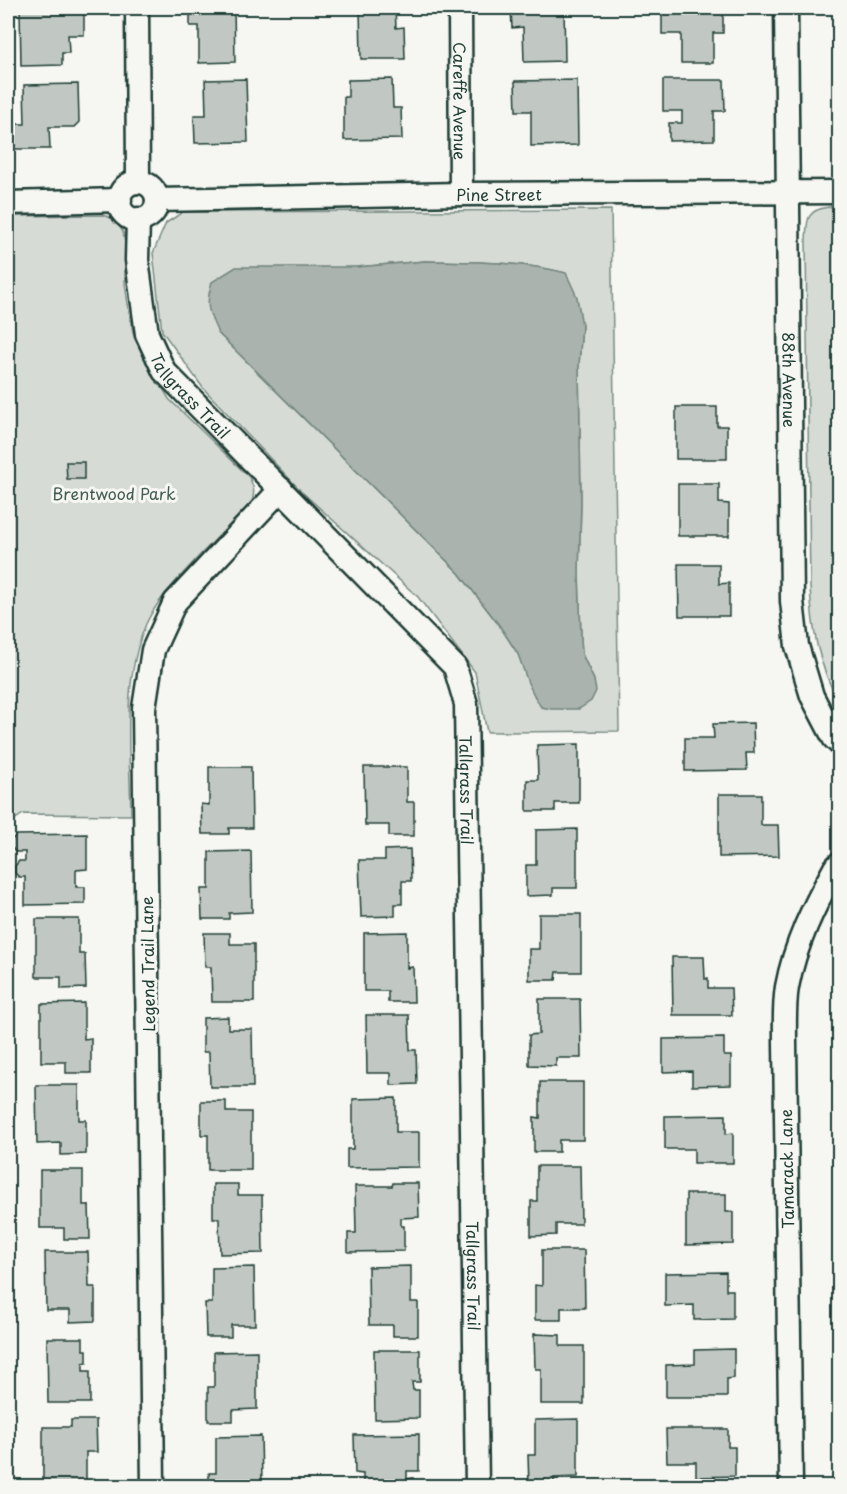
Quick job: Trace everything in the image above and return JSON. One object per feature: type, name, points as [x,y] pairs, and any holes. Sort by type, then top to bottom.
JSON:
[{"type":"street","points":[[137,8],[138,182]]},
{"type":"street","name":"Careffe Avenue","points":[[460,8],[461,194]]},
{"type":"street","name":"88th Avenue","points":[[786,8],[792,601],[797,646],[813,696],[834,738],[840,744]]},
{"type":"street","points":[[138,182],[154,189],[157,200],[154,211],[138,219],[126,215],[122,210],[120,200],[126,186],[138,182]]},
{"type":"street","name":"Pine Street","points":[[157,200],[461,194],[840,192]]},
{"type":"street","points":[[8,203],[120,200]]},
{"type":"street","name":"Tallgrass Trail","points":[[138,219],[137,260],[147,334],[164,371],[455,667],[466,704],[477,1486]]},
{"type":"street","name":"Legend Trail Lane","points":[[153,1486],[144,708],[146,689],[153,650],[175,602],[280,489]]},
{"type":"street","name":"Tamarack Lane","points":[[791,1486],[786,989],[798,944],[810,914],[840,862]]},
{"type":"green space","points":[[829,207],[840,207],[839,703],[817,646],[810,586],[806,235],[807,222],[811,214]]},
{"type":"green space","points":[[611,210],[619,731],[487,732],[475,672],[418,597],[303,493],[203,388],[162,331],[153,253],[166,223],[183,212]],"holes":[[[425,261],[513,264],[565,273],[582,325],[579,365],[581,638],[582,654],[594,680],[535,697],[518,654],[459,573],[218,333],[357,267]]]},
{"type":"green space","name":"Brentwood Park","points":[[103,215],[111,218],[123,232],[125,283],[129,311],[134,337],[146,360],[169,399],[249,477],[254,495],[252,502],[170,588],[146,624],[138,647],[130,694],[131,815],[23,814],[8,824],[8,216]]},
{"type":"shaded area","points":[[425,261],[513,264],[566,273],[577,297],[582,325],[579,365],[581,638],[582,654],[594,680],[596,691],[591,701],[579,709],[541,707],[528,683],[518,654],[459,573],[218,333],[210,314],[208,303],[212,282],[236,267],[357,267]]},
{"type":"building","points":[[20,8],[84,8],[84,35],[68,35],[69,53],[62,53],[62,65],[21,66]]},
{"type":"building","points":[[190,8],[234,8],[235,62],[199,63],[199,26],[190,26]]},
{"type":"building","points":[[360,8],[395,8],[396,28],[404,27],[405,59],[361,59]]},
{"type":"building","points":[[511,8],[564,8],[565,61],[524,62],[523,27],[512,28]]},
{"type":"building","points":[[662,8],[723,8],[723,33],[713,33],[713,63],[681,63],[681,34],[662,34]]},
{"type":"building","points":[[246,79],[248,142],[195,143],[194,115],[206,115],[205,80]]},
{"type":"building","points":[[392,79],[393,108],[401,108],[402,139],[344,140],[344,97],[348,97],[348,80]]},
{"type":"building","points":[[577,80],[578,145],[531,146],[531,111],[516,111],[515,81]]},
{"type":"building","points":[[663,80],[724,80],[725,111],[714,111],[714,140],[669,141],[669,123],[682,123],[682,111],[663,111]]},
{"type":"building","points":[[78,84],[79,122],[74,127],[49,127],[50,149],[9,149],[8,124],[25,124],[24,85]]},
{"type":"building","points":[[676,407],[717,407],[717,426],[727,426],[727,459],[676,459]]},
{"type":"building","points":[[66,462],[84,462],[84,479],[67,479]]},
{"type":"building","points":[[678,484],[719,484],[719,503],[729,504],[729,536],[678,536]]},
{"type":"building","points":[[678,564],[719,564],[719,584],[729,583],[729,616],[679,616]]},
{"type":"building","points":[[753,723],[754,753],[746,753],[747,770],[685,771],[685,738],[714,738],[713,724]]},
{"type":"building","points":[[579,744],[579,803],[555,803],[555,811],[527,811],[527,780],[538,780],[537,745]]},
{"type":"building","points":[[209,767],[251,767],[252,828],[229,828],[229,834],[202,834],[201,804],[209,805]]},
{"type":"building","points":[[364,767],[407,767],[407,802],[414,802],[414,836],[389,836],[389,825],[365,825]]},
{"type":"building","points":[[719,794],[761,794],[761,825],[778,825],[779,856],[719,857]]},
{"type":"building","points":[[577,829],[577,888],[553,888],[553,895],[526,896],[526,865],[536,865],[536,830]]},
{"type":"building","points":[[87,834],[87,869],[76,870],[76,887],[85,887],[85,904],[25,905],[25,877],[19,877],[15,873],[15,866],[19,861],[25,861],[25,852],[16,852],[11,847],[11,841],[16,835]]},
{"type":"building","points":[[410,849],[411,881],[402,881],[402,904],[395,904],[395,916],[361,917],[359,860],[385,860],[385,850]]},
{"type":"building","points":[[251,851],[252,912],[229,913],[229,919],[202,919],[201,889],[209,889],[209,852]]},
{"type":"building","points":[[539,914],[581,914],[581,972],[557,972],[556,980],[529,980],[529,949],[539,949]]},
{"type":"building","points":[[36,919],[79,919],[79,954],[85,954],[86,988],[61,989],[61,977],[36,977]]},
{"type":"building","points":[[407,932],[407,968],[413,967],[414,1002],[388,1002],[388,991],[364,991],[364,933]]},
{"type":"building","points":[[204,933],[230,933],[230,944],[254,944],[254,1002],[212,1002],[211,967],[205,967]]},
{"type":"building","points":[[672,957],[704,957],[705,979],[708,978],[708,988],[731,988],[732,1015],[673,1015]]},
{"type":"building","points":[[539,999],[580,999],[581,1058],[556,1058],[556,1066],[529,1065],[529,1035],[539,1034]]},
{"type":"building","points":[[84,1003],[84,1039],[91,1038],[91,1073],[66,1073],[66,1062],[41,1062],[41,1004]]},
{"type":"building","points":[[366,1015],[409,1015],[410,1050],[416,1050],[417,1084],[391,1085],[391,1073],[367,1073]]},
{"type":"building","points":[[228,1017],[228,1029],[252,1029],[253,1087],[210,1087],[209,1052],[203,1052],[203,1018]]},
{"type":"building","points":[[724,1038],[724,1056],[731,1056],[731,1085],[692,1086],[692,1071],[663,1072],[663,1039]]},
{"type":"building","points":[[540,1082],[583,1082],[583,1140],[559,1140],[559,1152],[534,1152],[534,1117],[540,1118]]},
{"type":"building","points":[[36,1085],[79,1085],[79,1120],[86,1120],[86,1154],[61,1155],[61,1143],[37,1144]]},
{"type":"building","points":[[396,1098],[396,1132],[419,1132],[419,1167],[347,1168],[347,1149],[353,1149],[353,1099]]},
{"type":"building","points":[[201,1101],[226,1101],[226,1112],[251,1112],[251,1170],[208,1170],[208,1135],[201,1135]]},
{"type":"building","points":[[726,1115],[726,1134],[733,1133],[733,1163],[694,1163],[694,1149],[665,1149],[665,1116]]},
{"type":"building","points":[[537,1166],[580,1166],[581,1224],[556,1224],[556,1235],[531,1236],[531,1201],[537,1201]]},
{"type":"building","points":[[40,1170],[83,1170],[83,1205],[89,1205],[90,1239],[64,1239],[64,1228],[40,1228]]},
{"type":"building","points":[[393,1183],[418,1183],[419,1217],[401,1218],[401,1226],[404,1226],[404,1251],[348,1252],[348,1233],[356,1233],[355,1186],[392,1186]]},
{"type":"building","points":[[213,1184],[238,1184],[238,1195],[262,1195],[263,1253],[220,1254],[219,1218],[213,1218]]},
{"type":"building","points":[[686,1194],[726,1194],[726,1212],[733,1212],[733,1244],[686,1245]]},
{"type":"building","points":[[542,1250],[584,1250],[585,1308],[561,1308],[561,1320],[535,1320],[535,1285],[542,1286]]},
{"type":"building","points":[[45,1252],[88,1252],[89,1287],[95,1287],[95,1321],[70,1322],[70,1310],[46,1310]]},
{"type":"building","points":[[411,1266],[411,1302],[418,1302],[418,1336],[393,1336],[393,1325],[369,1325],[368,1267]]},
{"type":"building","points":[[254,1267],[255,1325],[231,1325],[231,1337],[206,1337],[205,1303],[212,1303],[212,1268]]},
{"type":"building","points":[[726,1272],[726,1290],[733,1290],[733,1319],[694,1320],[694,1305],[665,1306],[665,1273]]},
{"type":"building","points":[[534,1334],[560,1335],[560,1346],[584,1346],[584,1404],[541,1404],[541,1369],[535,1369]]},
{"type":"building","points":[[47,1338],[83,1338],[83,1350],[87,1350],[87,1362],[83,1363],[83,1371],[90,1371],[90,1403],[48,1403]]},
{"type":"building","points":[[734,1349],[734,1378],[727,1379],[727,1397],[666,1397],[666,1365],[695,1364],[695,1350]]},
{"type":"building","points":[[374,1350],[420,1350],[420,1382],[412,1382],[413,1390],[419,1390],[419,1418],[375,1419]]},
{"type":"building","points":[[257,1351],[257,1409],[233,1410],[233,1421],[208,1421],[208,1387],[214,1387],[214,1352]]},
{"type":"building","points":[[578,1419],[578,1477],[554,1478],[554,1486],[529,1486],[528,1455],[535,1455],[535,1420]]},
{"type":"building","points":[[71,1420],[96,1420],[97,1452],[86,1452],[86,1486],[43,1486],[43,1427],[71,1427]]},
{"type":"building","points":[[666,1429],[728,1429],[728,1447],[735,1447],[735,1476],[696,1477],[696,1462],[667,1462]]},
{"type":"building","points":[[419,1434],[419,1471],[407,1471],[407,1479],[413,1478],[413,1486],[363,1486],[363,1474],[355,1473],[354,1435]]},
{"type":"building","points":[[261,1436],[262,1482],[256,1482],[256,1486],[209,1486],[209,1473],[216,1473],[216,1437]]}]
